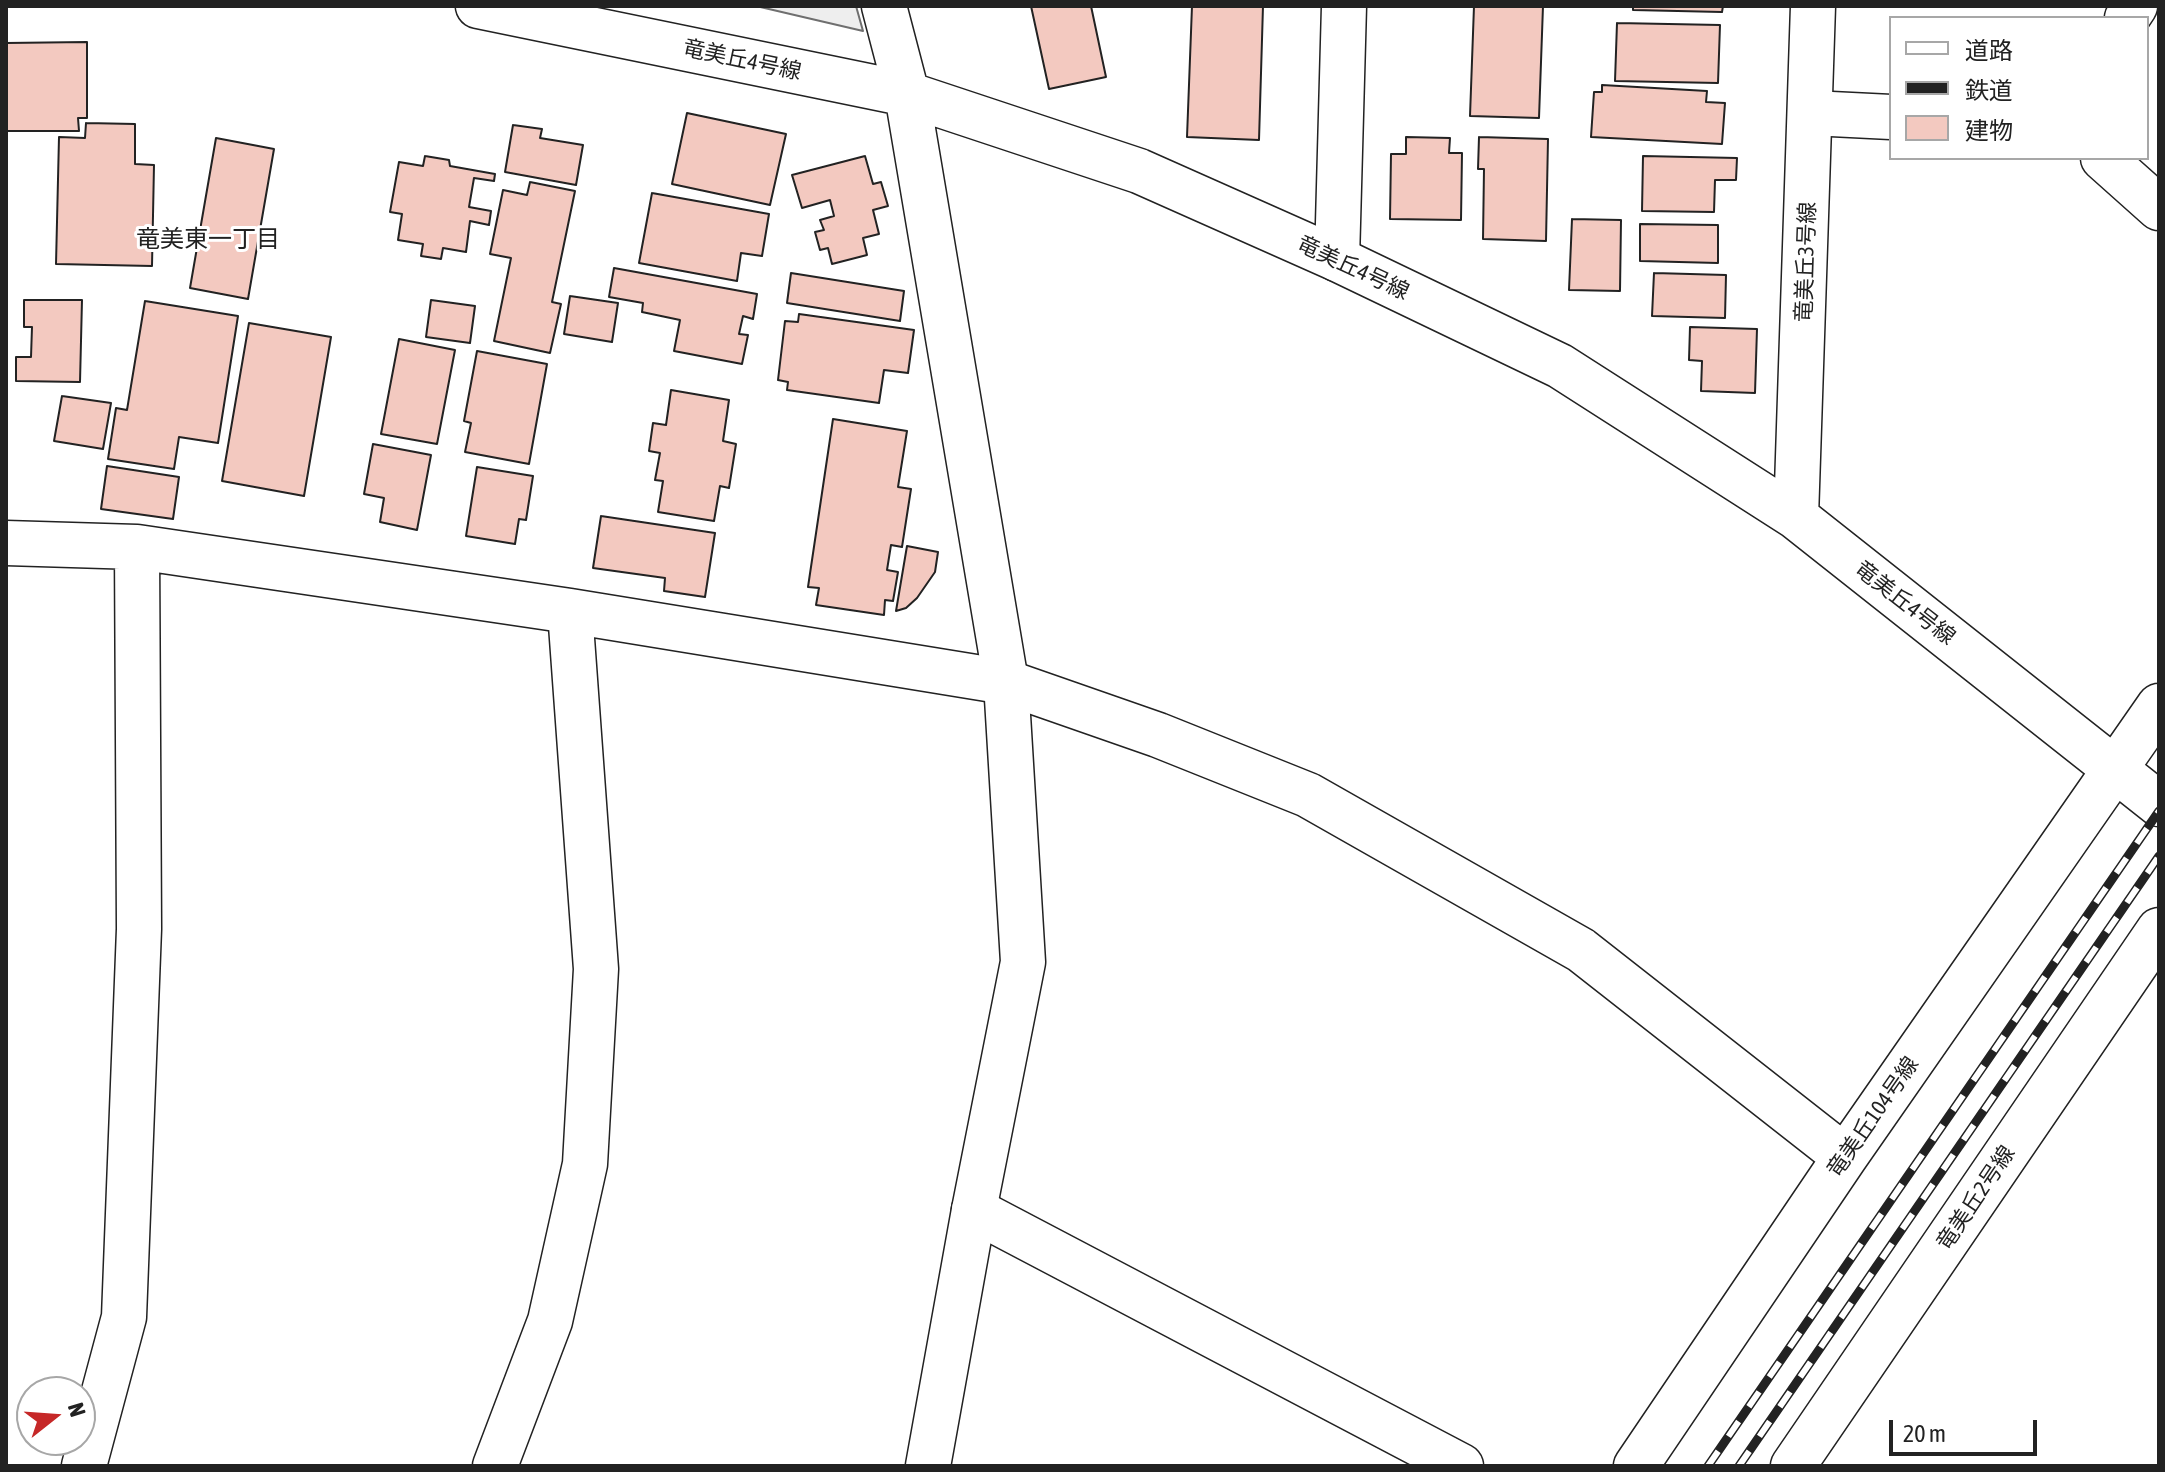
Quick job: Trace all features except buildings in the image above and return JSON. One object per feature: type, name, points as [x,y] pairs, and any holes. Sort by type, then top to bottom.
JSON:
[{"type":"street","name":"竜美丘4号線","points":[[478,6],[907,94],[1139,171],[1337,259],[1560,366],[1796,517],[2159,804]]},
{"type":"street","points":[[884,6],[907,94],[1006,682],[1023,962],[928,1466]]},
{"type":"street","points":[[1337,259],[1344,6]]},
{"type":"street","name":"竜美丘3号線","points":[[1796,517],[1813,6]]},
{"type":"street","points":[[1811,113],[1889,117]]},
{"type":"street","points":[[2105,160],[2159,208]]},
{"type":"street","points":[[6,543],[137,547],[570,611],[1006,682],[1158,735],[1308,795],[1581,950],[1845,1157]]},
{"type":"street","points":[[84,1466],[124,1317],[139,929],[137,547]]},
{"type":"street","points":[[495,1466],[550,1321],[585,1164],[596,969],[570,611]]},
{"type":"street","name":"竜美丘104号線","points":[[1636,1466],[1845,1157],[2159,706]]},
{"type":"street","name":"竜美丘2号線","points":[[1793,1466],[2159,930]]},
{"type":"street","points":[[974,1210],[1461,1466]]},
{"type":"shaded area","points":[[756,6],[856,6],[863,31]]},
{"type":"railway","points":[[1708,1466],[2159,811]]},
{"type":"railway","points":[[1739,1466],[2159,856]]},
{"type":"district","name":"竜美東一丁目","points":[[208,239]]}]
